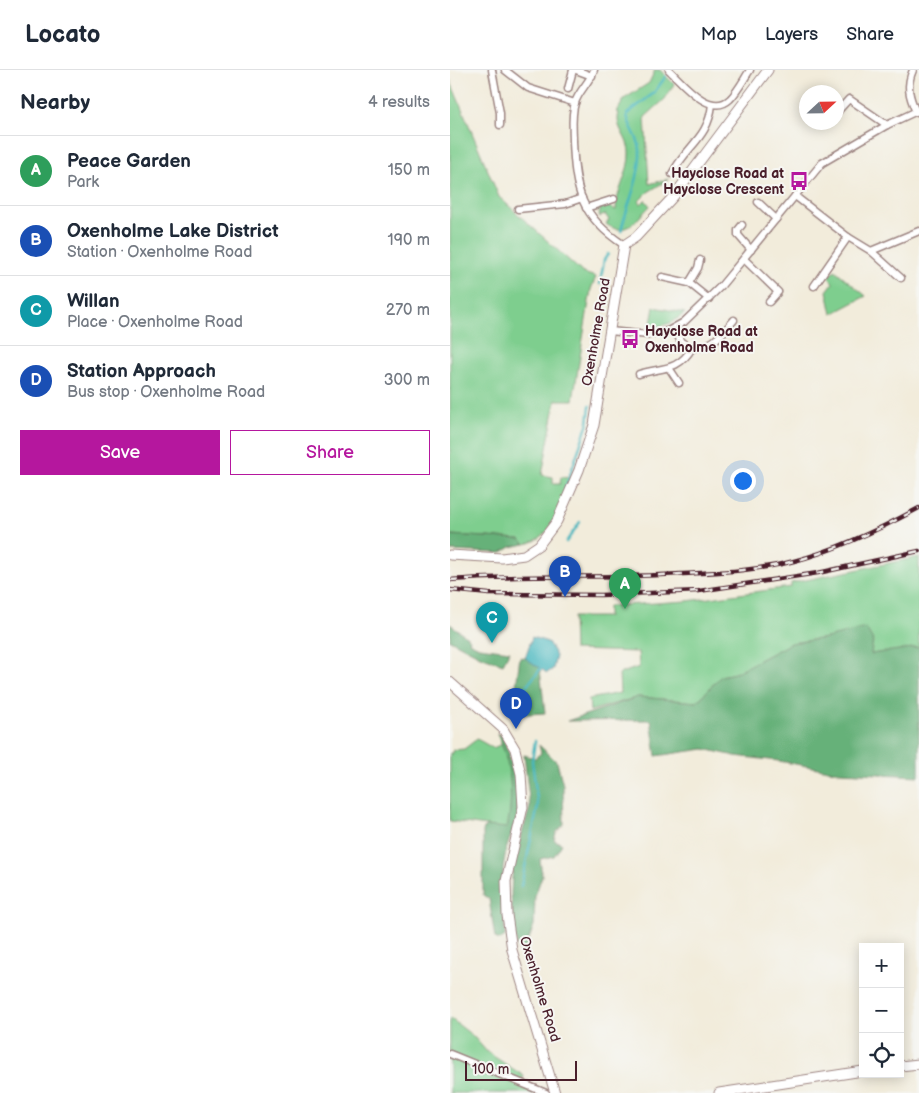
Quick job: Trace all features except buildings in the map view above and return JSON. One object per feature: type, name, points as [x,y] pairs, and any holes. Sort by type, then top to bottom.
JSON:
[{"type":"main road","points":[[624,245],[636,237],[676,192],[768,70]]},
{"type":"main road","name":"Oxenholme Road","points":[[450,555],[516,557],[534,549],[552,529],[587,451],[594,425],[624,245]]},
{"type":"main road","name":"Oxenholme Road","points":[[450,682],[503,729],[515,749],[521,774],[523,807],[506,881],[507,915],[512,950],[555,1093]]},
{"type":"main road","points":[[904,1066],[919,1064]]},
{"type":"main road","points":[[719,1093],[859,1072]]},
{"type":"street","points":[[492,70],[500,113],[500,125]]},
{"type":"street","points":[[505,70],[528,88],[574,103]]},
{"type":"street","points":[[568,89],[575,70],[593,73],[574,103],[574,151],[582,198],[586,208],[602,231],[624,245]]},
{"type":"street","points":[[669,70],[697,95],[712,104],[723,103],[730,98],[750,70]]},
{"type":"street","points":[[610,331],[648,335],[674,328],[709,299],[822,163],[887,125],[917,111],[909,96],[908,85],[913,70]]},
{"type":"street","points":[[844,104],[849,99],[887,125]]},
{"type":"street","points":[[672,174],[681,158],[706,129],[712,104]]},
{"type":"street","points":[[795,196],[848,237],[871,251],[901,278]]},
{"type":"street","points":[[518,209],[565,204],[582,198]]},
{"type":"street","points":[[586,208],[614,199]]},
{"type":"street","points":[[758,202],[776,219]]},
{"type":"street","points":[[742,225],[738,230],[738,235],[751,250]]},
{"type":"street","points":[[871,251],[919,231]]},
{"type":"street","points":[[814,286],[848,237]]},
{"type":"street","points":[[744,258],[778,292],[769,302]]},
{"type":"street","points":[[689,283],[698,268],[700,260]]},
{"type":"street","points":[[662,277],[689,283],[709,299]]},
{"type":"street","points":[[674,328],[681,342],[692,348],[700,348],[715,341],[734,320]]},
{"type":"street","points":[[639,374],[669,368],[688,354],[692,348]]},
{"type":"street","points":[[669,368],[679,383]]},
{"type":"street","points":[[450,1054],[546,1093]]},
{"type":"green space","points":[[655,70],[660,70],[674,84],[665,99],[645,117],[649,184],[669,179],[648,192],[639,201],[641,204],[645,200],[650,206],[635,222],[625,228],[613,228],[606,224],[609,220],[605,214],[600,217],[601,208],[597,212],[594,208],[607,206],[616,210],[616,204],[629,160],[627,142],[618,123],[619,113],[617,112],[624,99],[649,83]]},
{"type":"green space","points":[[450,80],[499,197],[583,273],[596,277],[591,289],[573,400],[556,400],[542,475],[553,477],[553,484],[560,484],[561,477],[572,478],[561,508],[550,527],[535,541],[525,544],[520,539],[450,535]]},
{"type":"green space","points":[[835,270],[866,296],[832,314],[827,291],[833,283],[828,276]]},
{"type":"green space","points":[[654,307],[685,313],[671,323],[650,329]]},
{"type":"green space","points":[[450,535],[520,539],[525,544],[511,547],[501,553],[450,551]]},
{"type":"green space","points":[[919,557],[919,648],[871,654],[827,638],[791,643],[735,673],[721,676],[697,702],[638,697],[590,711],[589,699],[620,693],[619,674],[639,667],[638,652],[574,650],[573,617],[608,617],[608,606],[687,601],[791,587],[791,583]]},
{"type":"green space","points":[[450,624],[470,639],[469,642],[479,647],[510,651],[503,664],[480,656],[450,640]]},
{"type":"green space","points":[[866,628],[873,640],[871,654],[919,647],[919,776],[840,772],[779,761],[735,756],[704,749],[656,756],[651,720],[567,721],[638,697],[697,702],[721,676],[735,673],[791,643],[827,638]]},
{"type":"green space","points":[[520,657],[539,660],[545,713],[512,715]]},
{"type":"green space","points":[[497,733],[503,737],[510,756],[518,793],[518,815],[506,850],[503,868],[505,936],[500,940],[495,938],[489,899],[483,895],[483,831],[486,826],[507,828],[509,815],[510,779],[502,745]]},
{"type":"green space","points":[[477,739],[493,748],[502,744],[506,755],[511,786],[508,829],[450,821],[450,753],[453,750],[464,749]]},
{"type":"green space","points":[[539,745],[557,762],[563,785],[564,824],[556,833],[554,840],[562,844],[554,856],[540,859],[542,876],[535,896],[534,925],[523,956],[518,949],[513,930],[511,893],[513,863],[530,807],[524,755],[535,758],[541,753]]},
{"type":"green space","points":[[450,1018],[473,1036],[487,1052],[524,1076],[522,1081],[539,1093],[450,1093]]},
{"type":"water","points":[[532,637],[548,642],[556,656],[553,669],[547,673],[525,658]]},
{"type":"waterway","points":[[621,231],[636,181],[640,160],[639,145],[627,114],[654,93],[666,76]]},
{"type":"waterway","points":[[600,284],[604,260],[608,254]]},
{"type":"waterway","points":[[567,490],[565,489],[588,423],[590,406]]},
{"type":"waterway","points":[[566,542],[580,522]]},
{"type":"waterway","points":[[527,713],[525,688],[541,668]]},
{"type":"waterway","points":[[521,886],[538,806],[532,761],[535,741]]},
{"type":"railway","points":[[450,580],[508,577],[652,575],[724,572],[766,567],[810,556],[842,545],[919,508]]},
{"type":"railway","points":[[450,590],[489,594],[601,595],[699,591],[818,573],[919,551]]},
{"type":"place","name":"Hayclose Road at Hayclose Crescent","points":[[799,181]]},
{"type":"place","name":"Hayclose Road at Oxenholme Road","points":[[630,339]]},
{"type":"place","name":"Oxenholme Lake District","points":[[565,597]]},
{"type":"place","name":"Peace Garden","points":[[625,609]]},
{"type":"place","name":"Willan","points":[[492,643]]},
{"type":"place","name":"Station Approach","points":[[516,729]]}]
